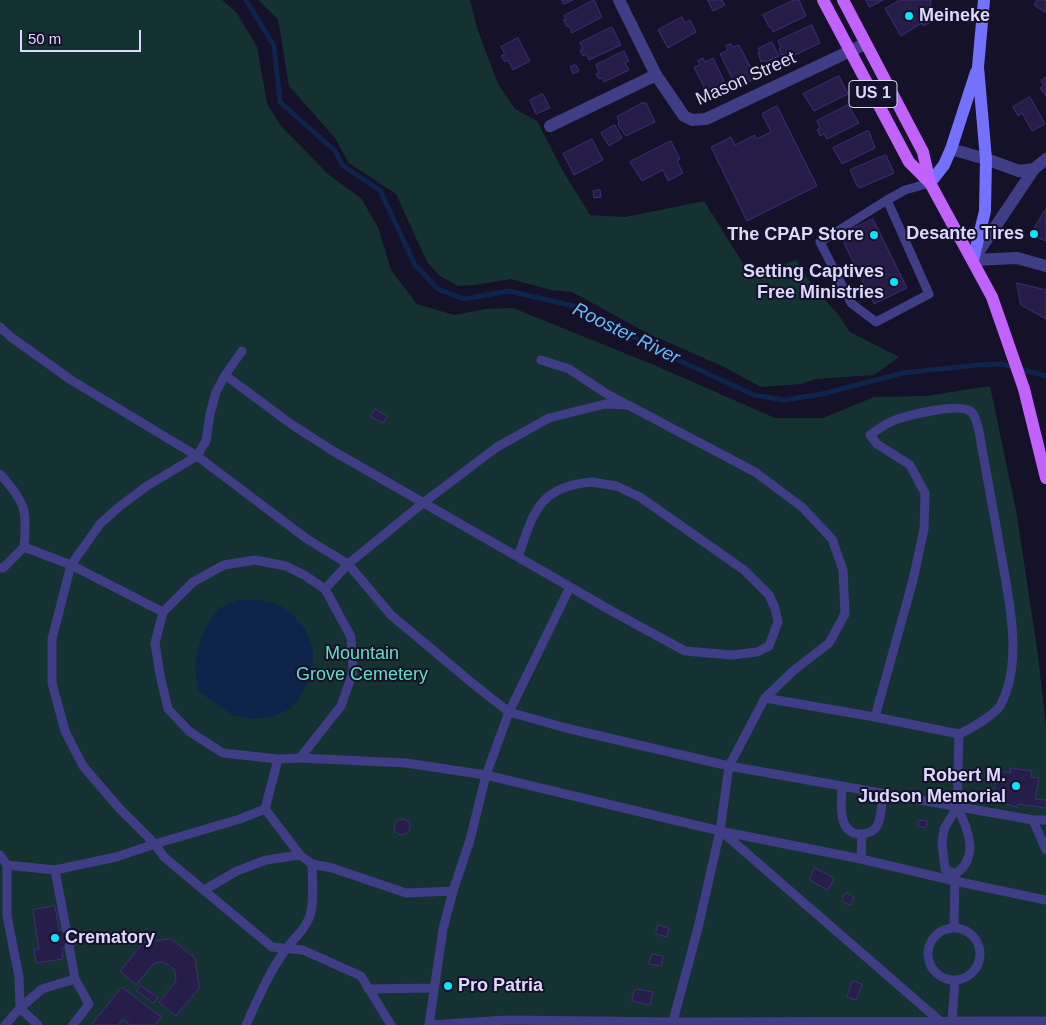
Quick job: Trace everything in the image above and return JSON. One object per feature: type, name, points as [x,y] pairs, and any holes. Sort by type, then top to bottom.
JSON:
[{"type":"main road","name":"US 1","points":[[823,0],[909,162],[930,183],[996,306],[1024,389],[1046,478]]},
{"type":"main road","name":"US 1","points":[[843,0],[923,152],[930,183]]},
{"type":"main road","points":[[973,260],[985,211],[986,159],[978,67],[984,0]]},
{"type":"main road","points":[[930,183],[944,165],[951,149],[978,67]]},
{"type":"street","name":"Mason Street","points":[[619,0],[656,75],[684,116],[692,120],[706,119],[865,44]]},
{"type":"street","points":[[550,126],[656,75]]},
{"type":"street","points":[[951,149],[986,159],[1019,172],[1034,169]]},
{"type":"street","points":[[973,260],[1034,169],[1046,159]]},
{"type":"street","points":[[973,260],[1017,258],[1046,266]]},
{"type":"lane","points":[[887,200],[929,294],[876,322],[851,303],[820,242],[887,200],[905,190],[930,183]]},
{"type":"lane","points":[[0,327],[71,380],[197,456],[307,539],[348,564],[391,615],[509,712],[566,728],[729,766],[883,795],[1033,820],[1046,820]]},
{"type":"lane","points":[[242,351],[216,392],[206,441],[197,456],[147,486],[120,506],[100,524],[71,565],[52,639],[52,683],[65,731],[83,766],[119,808],[155,844],[164,857],[272,947],[303,950],[361,976],[391,1025]]},
{"type":"lane","points":[[541,360],[569,369],[607,394],[755,472],[802,506],[832,539],[843,570],[845,614],[829,643],[793,671],[765,698],[729,766],[720,831],[698,928],[672,1023]]},
{"type":"lane","points":[[225,376],[291,424],[333,451],[570,587],[685,651],[732,655],[757,652],[769,646],[778,622],[769,595],[744,570],[640,497],[616,486],[592,482],[575,483],[560,488],[541,503],[532,516],[518,557]]},
{"type":"lane","points":[[325,589],[348,564],[423,503],[497,447],[548,418],[606,404],[628,405]]},
{"type":"lane","points":[[765,698],[876,717],[959,734],[972,729],[999,708],[1010,679],[1013,643],[1008,596],[979,431],[975,417],[970,410],[949,408],[900,418],[870,434],[877,444],[910,465],[925,492],[924,529],[915,571],[876,717]]},
{"type":"lane","points":[[0,474],[24,510],[24,547],[3,568],[0,568]]},
{"type":"lane","points":[[24,547],[71,565],[164,612]]},
{"type":"lane","points":[[300,758],[341,706],[353,672],[351,637],[325,589],[304,575],[286,566],[255,560],[224,564],[193,582],[164,612],[155,643],[168,709],[190,732],[223,753],[278,759],[300,758],[406,763],[486,775],[720,831],[955,877],[1046,900]]},
{"type":"lane","points":[[570,587],[509,712],[486,775],[470,840],[453,890],[443,929],[430,1025],[505,1022],[929,1023],[1046,1021]]},
{"type":"lane","points":[[954,928],[955,877],[968,860],[970,843],[969,831],[958,807],[959,734]]},
{"type":"lane","points":[[265,809],[278,759]]},
{"type":"lane","points":[[842,787],[841,817],[846,827],[853,833],[862,834],[876,828],[883,795]]},
{"type":"lane","points":[[955,877],[945,869],[942,843],[944,829],[958,807]]},
{"type":"lane","points":[[7,865],[55,870],[116,858],[155,844],[240,819],[265,809]]},
{"type":"lane","points":[[265,809],[300,855],[312,864],[332,868],[406,893],[453,890]]},
{"type":"lane","points":[[1033,820],[1046,850]]},
{"type":"lane","points":[[720,831],[945,1022]]},
{"type":"lane","points":[[861,859],[862,834]]},
{"type":"lane","points":[[0,855],[7,865],[7,916],[19,978],[20,1008],[38,1025]]},
{"type":"lane","points":[[204,890],[236,871],[266,860],[300,855]]},
{"type":"lane","points":[[246,1025],[268,977],[286,948],[300,934],[310,917],[312,864]]},
{"type":"lane","points":[[55,870],[66,929]]},
{"type":"lane","points":[[954,928],[969,933],[979,946],[980,954],[979,962],[970,975],[955,980],[940,976],[934,970],[928,955],[929,946],[933,939],[946,930],[954,928]]},
{"type":"lane","points":[[69,946],[75,979],[89,1004],[73,1025]]},
{"type":"lane","points":[[5,1025],[20,1008],[42,990],[75,979]]},
{"type":"lane","points":[[945,1022],[955,980]]},
{"type":"lane","points":[[368,989],[434,988]]},
{"type":"green space","name":"Mountain Grove Cemetery","points":[[0,0],[222,0],[237,13],[257,47],[267,103],[281,126],[329,175],[361,198],[378,227],[391,270],[417,304],[454,315],[486,309],[513,308],[654,365],[775,418],[823,418],[874,397],[926,396],[990,386],[1016,510],[1038,655],[1046,727],[1046,1025],[0,1025]]},
{"type":"green space","points":[[258,0],[470,0],[478,31],[498,84],[515,109],[537,121],[564,173],[590,215],[625,217],[704,201],[751,276],[796,260],[814,288],[837,313],[850,332],[899,357],[874,375],[816,379],[801,384],[761,387],[722,366],[649,334],[572,292],[551,290],[511,279],[458,286],[440,276],[427,262],[396,194],[349,163],[335,138],[289,86],[278,19]]},
{"type":"water","points":[[237,600],[256,600],[278,604],[293,615],[306,630],[313,651],[312,676],[301,696],[290,709],[274,716],[253,719],[232,715],[198,691],[195,666],[199,645],[206,627],[218,609]]},
{"type":"building","points":[[562,0],[573,0],[564,4]]},
{"type":"building","points":[[594,0],[602,17],[572,33],[569,26],[567,27],[563,20],[566,19],[564,16]]},
{"type":"building","points":[[722,0],[725,5],[713,11],[708,1]]},
{"type":"building","points":[[794,0],[799,0],[806,16],[773,32],[763,15]]},
{"type":"building","points":[[866,0],[883,0],[870,7]]},
{"type":"building","name":"Meineke","points":[[900,0],[931,0],[929,23],[923,26],[922,23],[901,36],[885,9]]},
{"type":"building","points":[[1037,0],[1046,0],[1046,13],[1034,5]]},
{"type":"building","points":[[682,17],[685,23],[690,20],[696,32],[668,48],[658,30]]},
{"type":"building","points":[[812,25],[820,43],[787,59],[784,54],[781,55],[778,41]]},
{"type":"building","points":[[612,27],[621,45],[589,60],[586,54],[583,56],[580,50],[583,49],[580,43]]},
{"type":"building","points":[[518,38],[530,61],[513,70],[508,60],[505,62],[501,56],[505,54],[501,47]]},
{"type":"building","points":[[772,42],[779,56],[761,62],[758,49]]},
{"type":"building","points":[[731,44],[733,47],[739,45],[756,78],[737,88],[720,54],[728,50],[726,46]]},
{"type":"building","points":[[624,51],[629,61],[625,63],[629,70],[604,82],[602,78],[599,79],[596,74],[599,72],[596,65]]},
{"type":"building","points":[[703,58],[705,62],[713,58],[729,91],[711,101],[694,67],[700,65],[698,61]]},
{"type":"building","points":[[576,65],[579,71],[573,74],[570,67]]},
{"type":"building","points":[[839,76],[848,94],[814,111],[803,94]]},
{"type":"building","points":[[1046,77],[1046,96],[1040,88],[1044,85],[1041,81]]},
{"type":"building","points":[[543,94],[550,108],[536,114],[530,100]]},
{"type":"building","points":[[1030,97],[1045,124],[1032,131],[1022,113],[1018,116],[1013,107]]},
{"type":"building","points":[[642,103],[646,103],[655,122],[626,136],[618,125],[617,117]]},
{"type":"building","points":[[848,105],[859,123],[827,139],[824,134],[820,136],[817,130],[820,128],[817,121]]},
{"type":"building","points":[[777,106],[817,186],[747,221],[711,147],[731,137],[735,145],[755,135],[756,139],[771,132],[762,114]]},
{"type":"building","points":[[615,125],[622,138],[609,146],[601,133]]},
{"type":"building","points":[[869,131],[875,148],[842,164],[833,148]]},
{"type":"building","points":[[592,139],[603,160],[574,175],[563,154]]},
{"type":"building","points":[[671,141],[680,159],[677,161],[683,173],[668,181],[663,170],[642,181],[630,162]]},
{"type":"building","points":[[886,155],[894,173],[860,188],[857,186],[850,170]]},
{"type":"building","points":[[600,190],[601,197],[594,198],[593,191]]},
{"type":"building","points":[[1046,209],[1046,241],[1036,237],[1032,232]]},
{"type":"building","points":[[873,219],[907,288],[874,304],[840,235]]},
{"type":"building","points":[[1017,283],[1046,290],[1046,319],[1021,305]]},
{"type":"building","points":[[375,409],[387,416],[383,423],[371,417]]},
{"type":"building","name":"Robert M. Judson Memorial","points":[[1011,768],[1032,771],[1031,777],[1039,778],[1035,799],[1046,800],[1046,808],[1018,804],[1017,807],[999,802],[1000,795],[994,794],[997,771],[1010,773]]},
{"type":"building","points":[[399,819],[405,819],[410,824],[408,833],[399,835],[394,830],[394,824]]},
{"type":"building","points":[[919,820],[927,821],[926,828],[918,826]]},
{"type":"building","points":[[815,868],[834,878],[828,890],[811,881],[810,878]]},
{"type":"building","points":[[846,893],[854,897],[850,905],[842,901]]},
{"type":"building","name":"Crematory","points":[[55,906],[59,930],[72,928],[75,945],[62,948],[63,959],[36,963],[34,950],[39,949],[33,910]]},
{"type":"building","points":[[658,925],[669,928],[667,937],[656,934]]},
{"type":"building","points":[[171,939],[195,958],[199,988],[176,1016],[159,1002],[176,981],[175,970],[164,962],[154,963],[136,985],[120,971],[143,943]]},
{"type":"building","points":[[652,954],[663,956],[661,966],[649,964]]},
{"type":"building","points":[[853,981],[862,984],[856,1000],[847,997]]},
{"type":"building","points":[[141,986],[158,998],[153,1003],[137,991]]},
{"type":"building","points":[[122,987],[161,1017],[155,1025],[128,1025],[123,1019],[118,1025],[92,1025]]},
{"type":"building","points":[[635,989],[653,992],[650,1005],[632,1001]]},
{"type":"waterway","name":"Rooster River","points":[[246,0],[274,46],[280,102],[335,151],[343,166],[380,190],[415,265],[438,289],[464,299],[509,291],[578,307],[663,353],[754,395],[784,400],[822,394],[903,373],[977,365],[1002,364],[1046,376]]},
{"type":"place","name":"Meineke","points":[[909,16]]},
{"type":"place","name":"Desante Tires","points":[[1034,234]]},
{"type":"place","name":"The CPAP Store","points":[[874,235]]},
{"type":"place","name":"Setting Captives Free Ministries","points":[[894,282]]},
{"type":"place","name":"Robert M. Judson Memorial","points":[[1016,786]]},
{"type":"place","name":"Crematory","points":[[55,938]]},
{"type":"place","name":"Pro Patria","points":[[448,986]]}]
